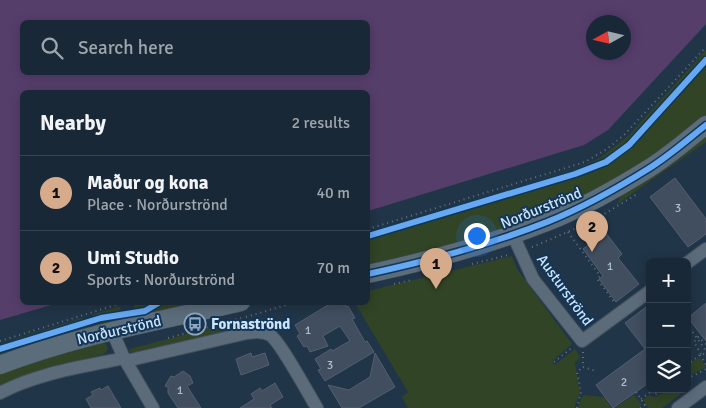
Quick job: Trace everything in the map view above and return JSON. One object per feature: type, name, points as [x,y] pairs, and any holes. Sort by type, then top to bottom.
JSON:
[{"type":"street","name":"Norðurströnd","points":[[370,274],[417,263],[513,235],[555,219],[616,188],[650,168],[706,125]]},
{"type":"street","name":"Austurströnd","points":[[513,235],[533,279],[582,342],[646,294]]},
{"type":"street","points":[[691,260],[706,249]]},
{"type":"street","name":"Norðurströnd","points":[[0,365],[34,352],[112,331],[228,305]]},
{"type":"street","points":[[112,331],[124,360],[153,408]]},
{"type":"street","points":[[0,393],[37,379],[79,367],[124,360],[256,332],[263,333],[276,340],[317,408]]},
{"type":"street","points":[[678,408],[706,387]]},
{"type":"path","points":[[370,229],[585,162],[598,156],[625,134],[706,47]]},
{"type":"path","points":[[370,235],[516,191]]},
{"type":"path","points":[[568,232],[600,276],[596,279],[622,312]]},
{"type":"path","points":[[0,341],[115,305]]},
{"type":"path","points":[[167,338],[285,305]]},
{"type":"path","points":[[65,328],[82,323]]},
{"type":"path","points":[[691,330],[706,352],[700,354],[691,362]]},
{"type":"path","points":[[706,344],[698,337],[694,342],[706,365]]},
{"type":"path","points":[[0,349],[28,340]]},
{"type":"path","points":[[554,362],[582,342]]},
{"type":"path","points":[[582,342],[583,367]]},
{"type":"path","points":[[583,367],[596,371]]},
{"type":"path","points":[[577,408],[581,392],[577,372],[583,367]]},
{"type":"path","points":[[691,377],[706,368]]},
{"type":"path","points":[[636,392],[646,407],[640,408]]},
{"type":"path","points":[[641,399],[650,393]]},
{"type":"green space","points":[[706,50],[706,118],[672,144],[576,203],[472,241],[370,266],[370,231],[577,168],[600,158],[629,135]]},
{"type":"green space","points":[[706,134],[706,142],[616,205],[623,193]]},
{"type":"green space","points":[[512,256],[517,269],[572,344],[552,361],[555,365],[575,349],[580,357],[575,363],[580,394],[575,408],[408,408],[402,397],[408,392],[356,305],[370,305],[370,291]]},
{"type":"green space","points":[[134,305],[198,305],[135,318]]},
{"type":"green space","points":[[120,306],[123,322],[93,328],[91,318],[94,314]]},
{"type":"green space","points":[[82,318],[87,319],[90,329],[0,358],[0,344]]},
{"type":"green space","points":[[230,323],[248,326],[135,352],[130,352],[129,349]]},
{"type":"green space","points":[[102,342],[106,344],[108,349],[104,354],[59,366],[0,386],[0,373],[17,365]]},
{"type":"green space","points":[[699,357],[706,367],[691,375],[691,363]]},
{"type":"green space","points":[[664,393],[682,393],[662,408],[648,408],[643,400],[649,395],[655,397]]},
{"type":"green space","points":[[583,395],[604,397],[611,408],[578,408]]},
{"type":"green space","points":[[634,395],[642,405],[638,408],[615,408]]},
{"type":"shaded area","points":[[0,0],[706,0],[706,24],[608,130],[584,145],[370,210],[370,90],[20,90],[20,305],[51,305],[0,320]]},
{"type":"building","points":[[675,178],[706,219],[706,234],[688,247],[650,197]]},
{"type":"building","points":[[605,232],[622,254],[618,258],[639,284],[616,302],[599,279],[603,276],[583,249]]},
{"type":"building","points":[[706,303],[706,341],[691,322],[691,316]]},
{"type":"building","points":[[328,305],[345,305],[346,307],[348,306],[355,318],[352,319],[365,342],[367,341],[374,352],[325,381],[318,370],[321,369],[315,359],[331,349],[332,351],[350,341],[340,326],[323,336],[328,346],[310,352],[307,346],[304,347],[297,336],[300,334],[295,325]]},
{"type":"building","points":[[646,307],[646,385],[613,408],[596,385],[645,349],[625,323]]},
{"type":"building","points":[[251,353],[252,357],[265,353],[269,365],[241,375],[236,359]]},
{"type":"building","points":[[375,353],[395,387],[359,408],[342,408],[328,385],[349,390],[370,377]]},
{"type":"building","points":[[183,371],[190,376],[193,383],[187,386],[201,408],[178,408],[168,393],[168,387],[165,386],[171,376],[174,377]]},
{"type":"building","points":[[275,383],[283,397],[270,405],[272,408],[240,408],[254,399],[251,394],[260,388],[262,391]]},
{"type":"building","points":[[108,386],[121,408],[91,408],[86,399],[93,395],[91,392]]},
{"type":"cycle path","points":[[370,235],[575,174],[606,162],[629,145],[706,60]]},
{"type":"cycle path","points":[[370,274],[481,245],[560,217],[599,198],[648,169],[706,125]]},
{"type":"cycle path","points":[[0,349],[101,318],[145,311],[155,305]]},
{"type":"place","name":"Umi Studio","points":[[592,252]]},
{"type":"place","name":"Maður og kona","points":[[436,289]]},
{"type":"place","name":"Fornaströnd","points":[[195,324]]}]
